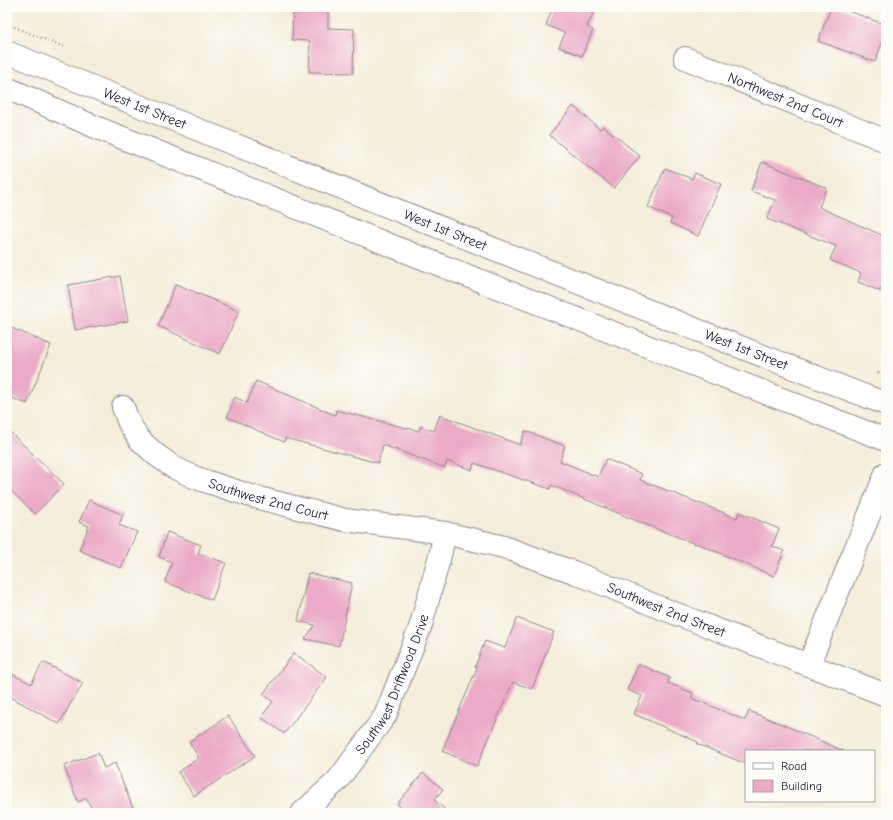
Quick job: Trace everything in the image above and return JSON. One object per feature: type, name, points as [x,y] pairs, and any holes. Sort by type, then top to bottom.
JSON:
[{"type":"main road","name":"West 1st Street","points":[[7,52],[524,261],[886,404]]},
{"type":"main road","name":"Northwest 2nd Court","points":[[685,58],[886,141]]},
{"type":"main road","points":[[7,88],[93,126],[394,247],[886,440]]},
{"type":"main road","name":"Southwest 2nd Court","points":[[123,407],[129,423],[139,439],[154,454],[173,467],[196,478],[251,496],[345,520],[445,533]]},
{"type":"main road","points":[[809,664],[886,473]]},
{"type":"main road","name":"Southwest 2nd Street","points":[[445,533],[504,547],[576,573],[739,639],[886,694]]},
{"type":"main road","name":"Southwest Driftwood Drive","points":[[302,813],[338,780],[384,716],[421,625],[445,533]]},
{"type":"building","points":[[553,7],[596,7],[587,27],[593,30],[582,56],[559,47],[565,33],[546,25]]},
{"type":"building","points":[[831,7],[838,7],[886,25],[886,33],[875,62],[818,41]]},
{"type":"building","points":[[293,11],[328,12],[328,28],[354,29],[353,73],[309,72],[310,41],[292,40]]},
{"type":"building","points":[[573,106],[600,129],[603,126],[640,156],[614,188],[549,135]]},
{"type":"building","points":[[762,162],[827,188],[819,207],[886,237],[886,276],[880,291],[858,282],[861,273],[830,260],[836,246],[767,219],[775,200],[751,191]]},
{"type":"building","points":[[665,168],[692,179],[695,173],[721,184],[698,236],[670,223],[672,218],[648,207]]},
{"type":"building","points":[[120,276],[128,321],[75,330],[68,285]]},
{"type":"building","points":[[176,284],[239,311],[220,354],[158,326]]},
{"type":"building","points":[[7,326],[51,345],[27,404],[7,396]]},
{"type":"building","points":[[256,381],[335,415],[336,410],[419,431],[421,426],[434,431],[440,415],[520,445],[525,431],[565,446],[560,461],[598,477],[606,459],[642,474],[640,480],[737,518],[739,512],[779,529],[772,546],[784,551],[774,576],[551,485],[550,489],[474,463],[472,470],[447,461],[445,468],[383,445],[378,463],[285,438],[284,442],[227,417],[235,397],[247,403]]},
{"type":"building","points":[[7,429],[64,484],[35,514],[7,487]]},
{"type":"building","points":[[89,500],[123,515],[119,525],[137,532],[121,568],[79,550],[89,526],[79,522]]},
{"type":"building","points":[[167,532],[201,545],[198,553],[226,563],[212,600],[165,582],[172,562],[159,557]]},
{"type":"building","points":[[308,573],[352,583],[339,646],[305,639],[315,625],[298,621]]},
{"type":"building","points":[[517,618],[554,632],[532,689],[513,682],[477,766],[442,751],[477,668],[475,667],[485,641],[505,648]]},
{"type":"building","points":[[294,653],[327,677],[284,734],[261,717],[273,702],[263,694]]},
{"type":"building","points":[[43,662],[83,683],[59,724],[7,695],[7,671],[31,684]]},
{"type":"building","points":[[639,664],[670,678],[668,683],[693,693],[691,698],[745,720],[749,711],[842,750],[745,750],[745,764],[697,744],[698,742],[634,714],[642,696],[627,690]]},
{"type":"building","points":[[228,716],[255,756],[194,796],[178,772],[199,758],[189,742]]},
{"type":"building","points":[[98,753],[104,768],[115,763],[135,813],[93,813],[87,798],[78,802],[64,766]]},
{"type":"building","points":[[423,773],[443,789],[434,800],[449,813],[407,813],[397,804]]}]
